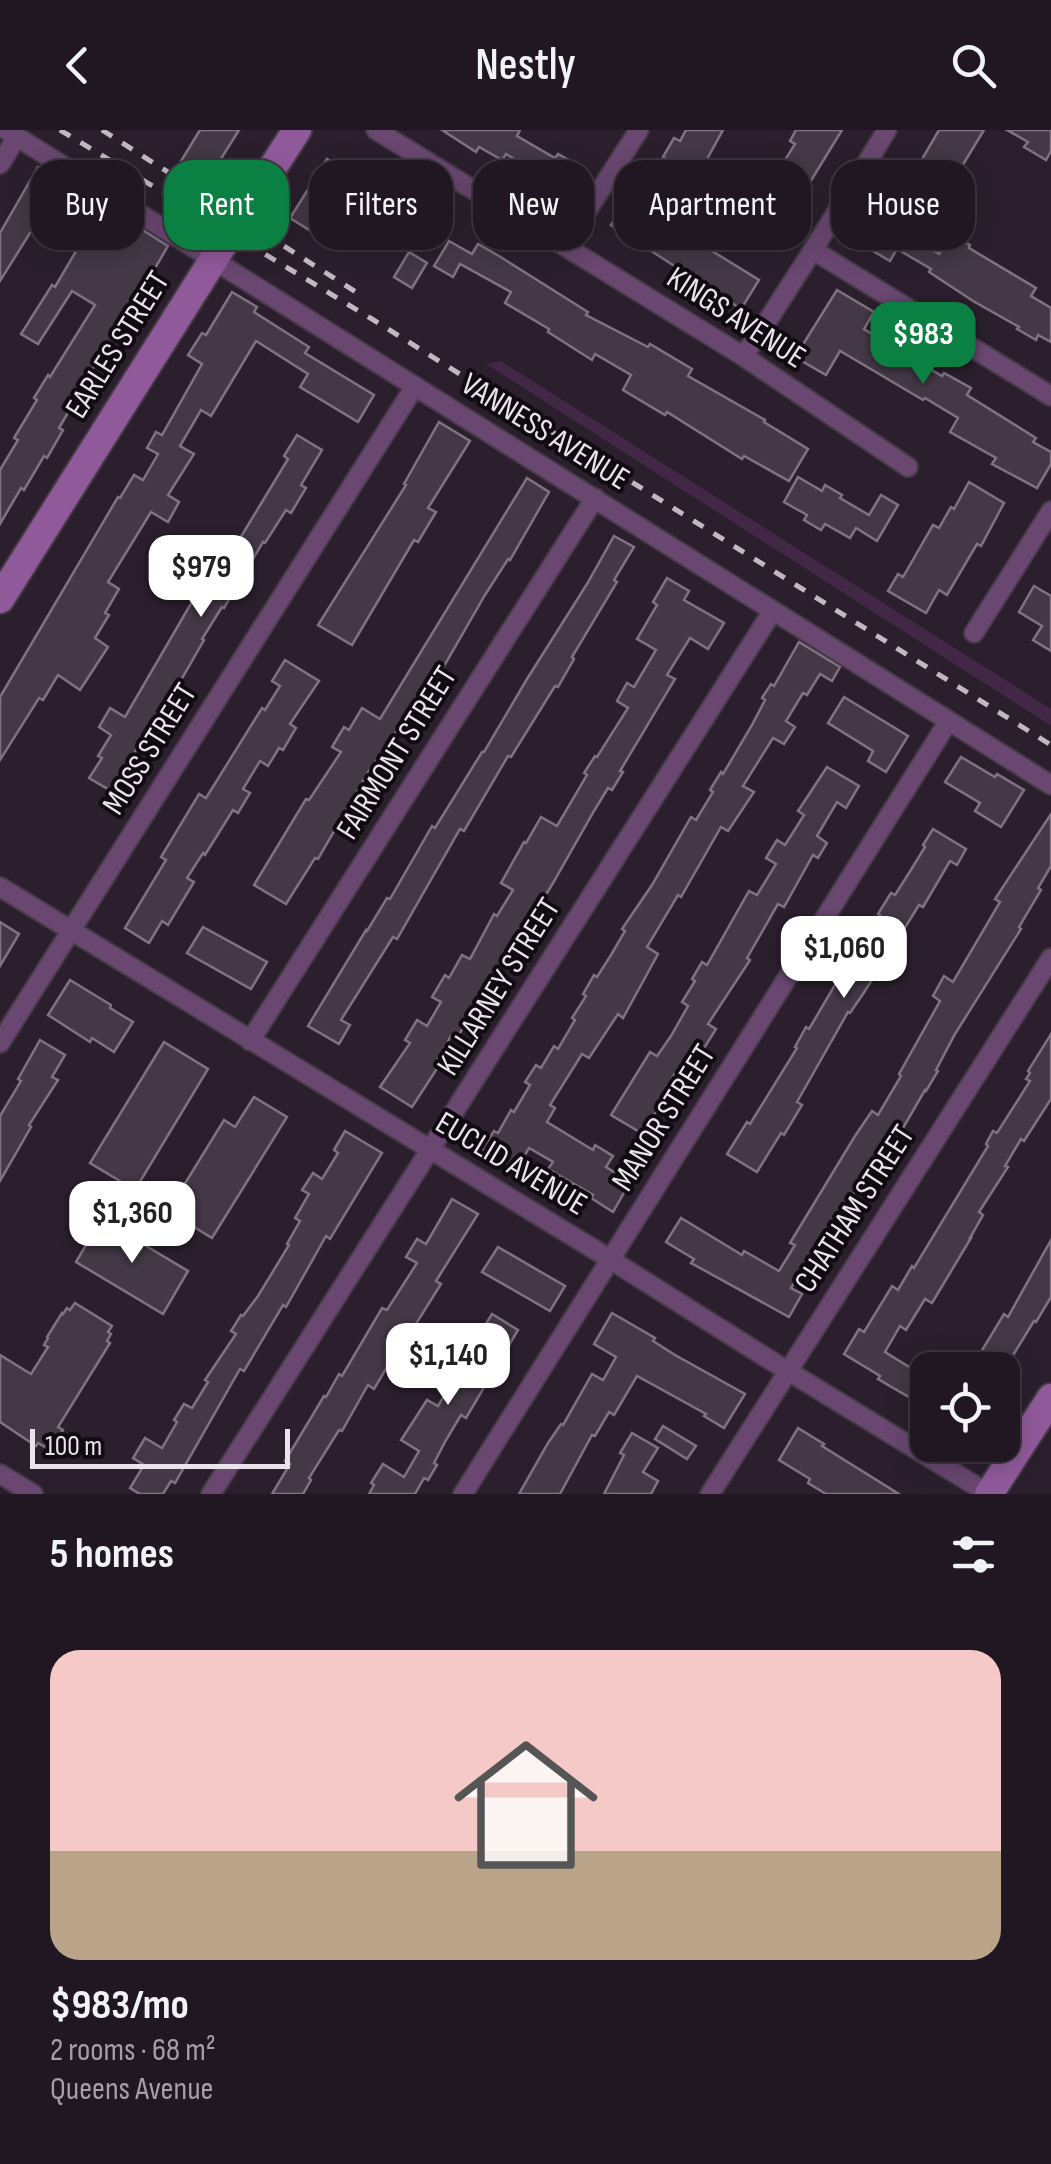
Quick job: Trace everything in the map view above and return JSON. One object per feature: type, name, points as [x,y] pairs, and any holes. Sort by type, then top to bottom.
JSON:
[{"type":"street","name":"EARLES STREET","points":[[278,160],[297,130]]},
{"type":"street","name":"KINGS AVENUE","points":[[376,130],[473,189]]},
{"type":"street","points":[[594,201],[639,130]]},
{"type":"street","points":[[743,356],[887,130]]},
{"type":"street","points":[[0,164],[12,133]]},
{"type":"street","name":"VANNESS AVENUE","points":[[12,133],[164,217]]},
{"type":"street","name":"EARLES STREET","points":[[0,599],[220,250]]},
{"type":"street","name":"VANNESS AVENUE","points":[[222,250],[415,386],[1051,785]]},
{"type":"street","name":"KINGS AVENUE","points":[[574,250],[908,466]]},
{"type":"street","points":[[813,250],[1051,396]]},
{"type":"street","name":"MOSS STREET","points":[[0,1043],[415,386]]},
{"type":"street","name":"FAIRMONT STREET","points":[[250,1041],[595,498]]},
{"type":"street","points":[[974,633],[1051,511]]},
{"type":"street","points":[[1034,539],[1051,550]]},
{"type":"street","name":"KILLARNEY STREET","points":[[211,1494],[772,612]]},
{"type":"street","name":"MANOR STREET","points":[[463,1494],[948,722]]},
{"type":"street","name":"EUCLID AVENUE","points":[[0,887],[989,1494]]},
{"type":"street","name":"CHATHAM STREET","points":[[710,1494],[1051,958]]},
{"type":"street","points":[[989,1494],[1051,1398]]},
{"type":"street","points":[[0,1474],[28,1493]]},
{"type":"shaded area","points":[[501,361],[1051,709],[1051,726],[486,364]]},
{"type":"building","points":[[200,130],[239,130],[220,160],[182,160]]},
{"type":"building","points":[[442,130],[520,130],[517,136],[555,158],[558,154],[569,160],[516,160],[506,154],[502,160],[479,147],[476,152]]},
{"type":"building","points":[[686,130],[723,130],[707,160],[663,157],[674,138],[680,141]]},
{"type":"building","points":[[796,130],[842,130],[811,181],[811,160],[785,160],[795,144],[790,141]]},
{"type":"building","points":[[939,130],[984,130],[966,160],[922,160]]},
{"type":"building","points":[[1007,130],[1051,130],[1051,151],[1046,160],[1024,147],[1028,142]]},
{"type":"building","points":[[30,181],[30,233],[0,281],[0,233]]},
{"type":"building","points":[[309,188],[309,230],[290,218]]},
{"type":"building","points":[[144,231],[164,244],[166,250],[141,292],[144,294],[78,393],[47,458],[44,456],[24,490],[21,488],[0,524],[0,470],[37,400],[34,398],[95,305],[72,291],[38,344],[21,334],[52,285],[55,287],[77,250],[144,250]]},
{"type":"building","points":[[453,243],[472,254],[474,250],[488,250],[588,312],[586,315],[648,347],[650,344],[692,369],[688,376],[808,449],[789,481],[744,456],[742,459],[667,412],[665,415],[623,390],[631,375],[595,354],[592,360],[505,303],[511,292],[460,264],[453,277],[434,266],[444,250],[453,250]]},
{"type":"building","points":[[650,250],[710,250],[759,280],[741,309]]},
{"type":"building","points":[[871,250],[896,250],[890,261]]},
{"type":"building","points":[[899,250],[932,250],[939,254],[941,250],[972,250],[1036,288],[1031,296],[1051,308],[1051,342],[1038,335],[1036,340],[1017,329],[929,272],[931,269]]},
{"type":"building","points":[[409,252],[427,263],[412,288],[394,277]]},
{"type":"building","points":[[837,290],[874,312],[864,329],[942,376],[944,373],[971,388],[967,395],[1036,438],[1033,442],[1051,452],[1051,464],[1037,488],[992,464],[996,458],[950,432],[958,418],[840,351],[826,375],[795,357]]},
{"type":"building","points":[[232,292],[257,307],[254,312],[309,347],[305,353],[374,395],[358,422],[300,387],[308,374],[256,341],[211,416],[201,410],[180,446],[194,454],[168,495],[179,502],[168,522],[151,512],[108,582],[119,589],[95,638],[108,647],[80,690],[58,675],[0,760],[0,697],[118,497],[134,475],[143,480],[158,454],[147,448],[156,432],[162,435],[202,364],[188,355],[202,333],[206,335]]},
{"type":"building","points":[[439,422],[470,441],[428,508],[436,512],[418,542],[414,540],[352,645],[318,625],[406,485]]},
{"type":"building","points":[[297,435],[322,450],[301,485],[306,488],[291,513],[286,510],[263,542],[113,792],[89,778],[111,735],[99,727],[110,708],[125,717],[193,600],[196,602],[236,538],[239,540],[288,459],[284,456]]},
{"type":"building","points":[[798,477],[822,491],[825,485],[869,515],[881,495],[898,505],[877,541],[856,528],[850,538],[825,524],[821,530],[804,520],[807,515],[784,502]]},
{"type":"building","points":[[527,478],[549,492],[440,673],[415,710],[410,708],[318,859],[315,858],[286,904],[254,885],[306,799],[309,800],[341,752],[332,747],[344,727],[349,730],[362,708],[380,719]]},
{"type":"building","points":[[969,482],[1004,503],[981,546],[977,544],[947,595],[939,590],[926,613],[888,591],[898,574],[903,577],[933,525],[939,528],[951,507],[954,509]]},
{"type":"building","points":[[614,536],[634,547],[614,580],[617,582],[558,687],[555,686],[511,757],[508,756],[464,831],[460,829],[397,939],[393,937],[341,1020],[350,1025],[339,1044],[308,1026],[432,826],[435,828],[484,752]]},
{"type":"building","points":[[667,578],[689,591],[684,600],[724,623],[708,649],[690,638],[667,675],[675,679],[620,771],[623,772],[612,790],[608,788],[456,1039],[451,1036],[436,1062],[440,1064],[412,1107],[380,1087],[410,1043],[405,1040],[417,1020],[427,1026],[441,1002],[432,997],[445,975],[449,978],[462,955],[470,959],[494,914],[497,916],[513,890],[501,883],[524,842],[541,817],[557,826],[587,775],[584,773],[628,708],[617,701],[627,683],[634,687],[656,650],[637,639]]},
{"type":"building","points":[[1034,586],[1051,596],[1051,651],[1033,640],[1042,626],[1019,612]]},
{"type":"building","points":[[799,642],[840,667],[832,681],[820,674],[807,695],[803,693],[786,721],[795,727],[784,744],[773,738],[743,786],[754,792],[728,831],[721,827],[647,947],[658,954],[623,1018],[618,1014],[589,1058],[582,1054],[550,1105],[555,1108],[547,1122],[593,1150],[595,1145],[613,1156],[606,1167],[630,1182],[613,1212],[591,1198],[593,1195],[548,1169],[553,1162],[529,1148],[516,1170],[482,1149],[494,1131],[498,1133],[511,1110],[514,1112],[530,1085],[525,1082],[536,1065],[541,1068],[554,1046],[558,1049],[594,975],[597,977],[611,955],[625,931],[622,929],[691,817],[696,820],[713,792],[710,790],[752,725],[765,700],[762,698],[771,684],[774,686]]},
{"type":"building","points":[[285,660],[319,681],[290,724],[296,728],[283,750],[279,748],[268,766],[260,761],[243,789],[250,793],[238,813],[233,810],[203,853],[187,878],[194,882],[168,925],[162,921],[149,943],[125,928],[166,860],[161,857],[199,794],[206,798],[280,686],[272,681]]},
{"type":"building","points":[[844,697],[908,736],[886,772],[868,761],[873,751],[828,723]]},
{"type":"building","points":[[961,757],[1024,790],[1001,827],[975,811],[980,803],[945,782]]},
{"type":"building","points":[[827,767],[859,786],[846,808],[837,802],[817,836],[827,843],[818,858],[813,855],[784,907],[778,904],[747,958],[750,960],[708,1024],[716,1029],[703,1050],[696,1045],[681,1064],[643,1134],[611,1115],[650,1052],[657,1056],[671,1036],[688,1006],[682,1002],[695,981],[692,979],[702,962],[707,965],[749,891],[757,895],[776,864],[766,858],[777,840],[785,845],[804,815],[798,811]]},
{"type":"building","points":[[1051,814],[1051,866],[1021,929],[955,1034],[938,1071],[892,1147],[887,1144],[871,1171],[868,1169],[816,1258],[811,1255],[791,1288],[802,1294],[789,1317],[691,1263],[694,1259],[666,1242],[681,1218],[742,1255],[744,1251],[779,1271],[795,1245],[790,1243],[855,1136],[872,1111],[878,1115],[901,1076],[940,1001],[933,996],[944,976],[953,982],[1000,902],[995,899]]},
{"type":"building","points":[[933,829],[966,849],[957,865],[950,861],[923,907],[919,905],[888,955],[896,960],[886,978],[877,972],[848,1012],[797,1102],[802,1105],[757,1172],[727,1154],[747,1122],[750,1124],[806,1027],[809,1029],[891,893],[895,895]]},
{"type":"building","points":[[0,922],[19,934],[0,966]]},
{"type":"building","points":[[203,927],[267,962],[251,989],[187,953]]},
{"type":"building","points":[[70,980],[133,1022],[114,1052],[92,1038],[90,1042],[48,1015]]},
{"type":"building","points":[[1051,1034],[1051,1099],[1005,1166],[1008,1167],[979,1212],[983,1215],[971,1238],[932,1303],[925,1299],[906,1330],[900,1326],[885,1352],[910,1367],[910,1398],[844,1354],[859,1329],[864,1332],[892,1286],[898,1290],[914,1268],[988,1146],[993,1131],[997,1133],[1030,1081],[1026,1079]]},
{"type":"building","points":[[40,1040],[65,1055],[52,1077],[58,1080],[0,1181],[0,1116]]},
{"type":"building","points":[[164,1042],[208,1069],[135,1190],[90,1163]]},
{"type":"building","points":[[254,1097],[287,1117],[212,1238],[168,1211],[224,1120],[235,1127]]},
{"type":"building","points":[[345,1131],[382,1153],[244,1371],[240,1369],[175,1483],[171,1481],[163,1494],[140,1494],[130,1488],[144,1465],[133,1458],[145,1438],[162,1448],[184,1404],[192,1408],[208,1382],[205,1380],[236,1334],[231,1331],[289,1245],[300,1221],[295,1218],[309,1194],[302,1190],[313,1173],[322,1179],[338,1153],[334,1150]]},
{"type":"building","points":[[452,1199],[478,1214],[436,1281],[441,1284],[392,1370],[387,1367],[374,1389],[368,1385],[309,1478],[303,1494],[272,1494],[290,1464],[285,1461],[324,1396],[339,1374],[342,1376],[382,1308],[387,1310],[417,1263],[406,1257],[417,1239],[426,1244]]},
{"type":"building","points":[[101,1219],[188,1271],[163,1314],[76,1262]]},
{"type":"building","points":[[1051,1240],[1051,1297],[1036,1322],[1015,1352],[981,1352],[1004,1314],[1008,1317]]},
{"type":"building","points":[[498,1247],[565,1286],[550,1311],[482,1272]]},
{"type":"building","points":[[75,1303],[112,1326],[108,1332],[110,1343],[58,1427],[63,1430],[53,1447],[38,1443],[36,1446],[0,1422],[0,1355],[31,1374],[48,1347],[44,1345],[47,1337],[62,1313]]},
{"type":"building","points":[[612,1313],[655,1338],[653,1341],[675,1355],[745,1394],[724,1428],[637,1376],[614,1415],[609,1412],[595,1436],[592,1435],[560,1494],[519,1494],[592,1374],[603,1380],[616,1357],[594,1344]]},
{"type":"building","points":[[492,1314],[518,1330],[466,1418],[461,1415],[446,1440],[428,1480],[424,1478],[415,1494],[369,1494],[383,1464],[404,1477],[419,1451],[401,1440],[427,1400],[438,1406],[468,1357],[459,1352],[471,1332],[478,1337]]},
{"type":"building","points":[[663,1426],[696,1446],[687,1459],[655,1439]]},
{"type":"building","points":[[798,1428],[899,1494],[826,1494],[808,1483],[810,1479],[779,1460]]},
{"type":"building","points":[[632,1433],[658,1448],[643,1472],[658,1481],[651,1494],[604,1494],[624,1455],[620,1453]]},
{"type":"railway","points":[[60,130],[372,319],[1051,745]]},
{"type":"railway","points":[[102,130],[359,294]]}]
